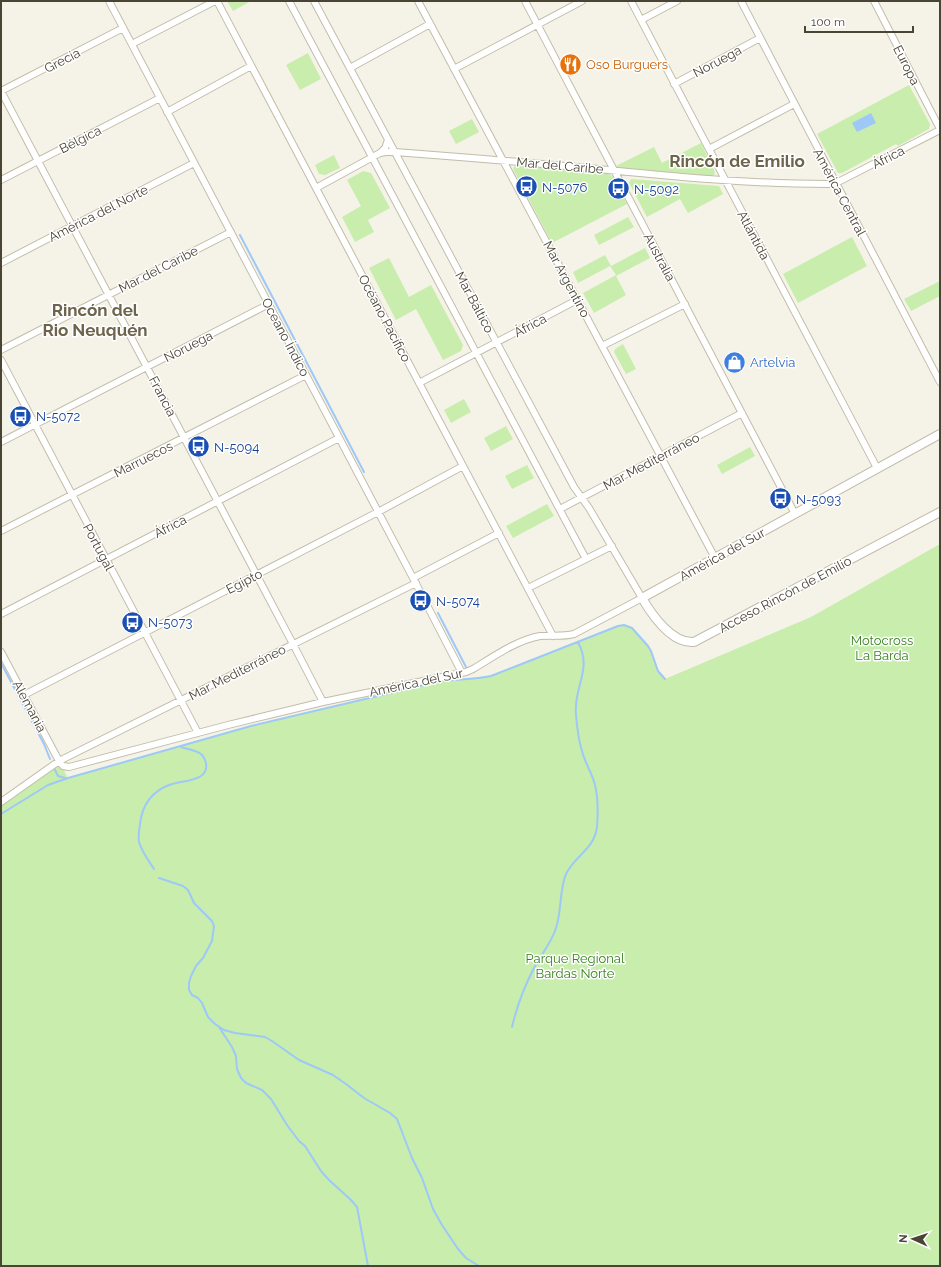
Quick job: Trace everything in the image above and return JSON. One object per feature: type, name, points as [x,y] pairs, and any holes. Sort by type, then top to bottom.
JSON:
[{"type":"street","name":"Oceano Índico","points":[[109,1],[462,673]]},
{"type":"street","points":[[132,44],[216,1]]},
{"type":"street","name":"Océano Pacífico","points":[[216,1],[553,636]]},
{"type":"street","name":"Mar Báltico","points":[[289,1],[586,559]]},
{"type":"street","name":"Mar Báltico","points":[[314,1],[574,487],[589,508],[642,598]]},
{"type":"street","name":"Mar Argentino","points":[[418,1],[715,558]]},
{"type":"street","name":"Australia","points":[[525,1],[795,514]]},
{"type":"street","points":[[454,68],[582,1]]},
{"type":"street","name":"Atlántida","points":[[631,1],[877,468]]},
{"type":"street","points":[[641,20],[677,1]]},
{"type":"street","name":"América Central","points":[[741,1],[940,382]]},
{"type":"street","name":"Europa","points":[[874,1],[940,130]]},
{"type":"street","points":[[350,68],[430,24]]},
{"type":"street","name":"Grecia","points":[[1,91],[123,28]]},
{"type":"street","name":"Noruega","points":[[674,84],[760,38]]},
{"type":"street","points":[[167,112],[251,66]]},
{"type":"street","name":"Francia","points":[[1,91],[323,702]]},
{"type":"street","name":"Bélgica","points":[[1,180],[160,98]]},
{"type":"street","points":[[709,149],[794,104]]},
{"type":"street","name":"África","points":[[836,183],[940,130]]},
{"type":"street","points":[[380,153],[385,148],[388,140]]},
{"type":"street","name":"Mar del Caribe","points":[[316,188],[372,157],[386,152],[503,160],[725,180],[822,184],[836,183]]},
{"type":"street","name":"América del Norte","points":[[1,263],[194,163]]},
{"type":"street","name":"Mar del Caribe","points":[[1,350],[231,232]]},
{"type":"street","name":"África","points":[[419,383],[577,300]]},
{"type":"street","name":"Noruega","points":[[1,442],[269,304]]},
{"type":"street","points":[[602,346],[684,304]]},
{"type":"street","name":"Portugal","points":[[1,360],[198,733]]},
{"type":"street","name":"Marruecos","points":[[1,531],[306,375]]},
{"type":"street","name":"Mar Mediterráneo","points":[[560,510],[742,413]]},
{"type":"street","name":"América del Sur","points":[[58,761],[63,766],[70,767],[323,702],[462,673],[474,669],[521,642],[538,636],[568,636],[574,634],[940,434]]},
{"type":"street","name":"África","points":[[1,614],[339,438]]},
{"type":"street","name":"Egipto","points":[[24,695],[464,466]]},
{"type":"street","name":"Acceso Rincón de Emilio","points":[[642,598],[652,614],[664,627],[680,640],[694,642],[940,512]]},
{"type":"street","name":"Mar Mediterráneo","points":[[58,761],[293,644],[499,533]]},
{"type":"street","points":[[528,588],[612,546]]},
{"type":"street","name":"Alemania","points":[[1,652],[58,761]]},
{"type":"street","points":[[1,802],[58,761]]},
{"type":"green space","points":[[227,1],[251,1],[233,11]]},
{"type":"green space","points":[[308,53],[321,79],[300,90],[286,65]]},
{"type":"green space","points":[[909,85],[930,124],[929,129],[898,146],[896,144],[842,173],[838,173],[817,134]]},
{"type":"green space","points":[[472,119],[479,132],[456,144],[449,131]]},
{"type":"green space","points":[[701,143],[714,170],[715,174],[712,176],[620,168],[616,166],[654,147],[662,163]]},
{"type":"green space","points":[[334,155],[340,168],[325,175],[319,174],[315,165]]},
{"type":"green space","points":[[517,164],[607,173],[613,177],[627,204],[552,243],[514,171],[513,168]]},
{"type":"green space","points":[[363,171],[371,173],[390,208],[368,220],[374,232],[355,242],[342,217],[361,206],[347,180]]},
{"type":"green space","points":[[631,179],[719,186],[723,194],[688,213],[680,199],[647,217],[629,183]]},
{"type":"green space","points":[[628,217],[634,227],[599,245],[594,235]]},
{"type":"green space","points":[[852,237],[867,266],[798,303],[783,274]]},
{"type":"green space","points":[[645,248],[650,258],[616,276],[626,295],[594,313],[583,293],[616,275],[610,266],[578,283],[573,272],[605,255],[611,266]]},
{"type":"green space","points":[[389,258],[409,297],[431,285],[463,345],[461,351],[443,360],[416,309],[396,320],[369,268]]},
{"type":"green space","points":[[940,281],[940,296],[911,311],[904,299]]},
{"type":"green space","points":[[623,344],[636,369],[626,374],[614,352],[615,349]]},
{"type":"green space","points":[[464,399],[471,412],[451,423],[444,410]]},
{"type":"green space","points":[[506,426],[513,439],[491,451],[484,438]]},
{"type":"green space","points":[[750,447],[755,456],[722,474],[717,465]]},
{"type":"green space","points":[[527,465],[534,478],[512,489],[505,476]]},
{"type":"green space","points":[[547,504],[554,516],[513,538],[506,526]]},
{"type":"green space","name":"Parque Regional Bardas Norte","points":[[940,544],[940,1266],[1,1266],[1,802],[59,761],[68,778],[251,726],[437,682],[491,676],[618,626],[624,625],[632,628],[648,646],[658,671],[665,679],[811,617]]},
{"type":"water","points":[[871,113],[876,123],[857,132],[852,123]]},
{"type":"waterway","points":[[240,235],[364,472]]},
{"type":"waterway","points":[[438,613],[466,667]]},
{"type":"waterway","points":[[1,814],[48,785],[68,778],[251,726],[437,682],[491,676],[618,626],[624,625],[632,628],[648,646],[658,671],[665,679]]},
{"type":"waterway","points":[[512,1027],[527,982],[555,931],[559,917],[562,887],[566,874],[592,841],[597,827],[598,806],[596,790],[581,746],[576,715],[577,696],[582,678],[584,661],[578,642]]},
{"type":"waterway","points":[[1,663],[44,744],[50,759]]},
{"type":"waterway","points":[[154,869],[143,853],[139,842],[141,817],[148,800],[163,788],[201,776],[204,774],[206,768],[206,762],[201,754],[181,747]]},
{"type":"waterway","points":[[54,768],[58,776],[65,778]]},
{"type":"waterway","points":[[159,878],[183,886],[188,890],[194,903],[212,921],[214,926],[212,941],[203,958],[196,966],[189,983],[189,990],[192,995],[198,998],[202,1003],[208,1017],[224,1030],[265,1037],[299,1060],[333,1075],[364,1098],[390,1113],[397,1119],[412,1158],[422,1178],[433,1209],[458,1249],[466,1258],[479,1266]]},
{"type":"waterway","points":[[219,1027],[236,1056],[237,1069],[241,1078],[246,1083],[262,1090],[271,1099],[287,1125],[299,1141],[305,1146],[321,1171],[357,1207],[368,1266]]},
{"type":"place","name":"Oso Burguers","points":[[570,64]]},
{"type":"place","name":"N-5076","points":[[526,187]]},
{"type":"place","name":"N-5092","points":[[618,189]]},
{"type":"place","name":"Artelvia","points":[[734,362]]},
{"type":"place","name":"N-5072","points":[[21,416]]},
{"type":"place","name":"N-5094","points":[[199,447]]},
{"type":"place","name":"N-5093","points":[[780,499]]},
{"type":"place","name":"N-5074","points":[[420,601]]},
{"type":"place","name":"N-5073","points":[[132,622]]},
{"type":"district","name":"Rincón de Emilio","points":[[737,161]]},
{"type":"district","name":"Rincón del Rio Neuquén","points":[[95,320]]},
{"type":"park label","name":"Motocross La Barda","points":[[882,648]]}]
